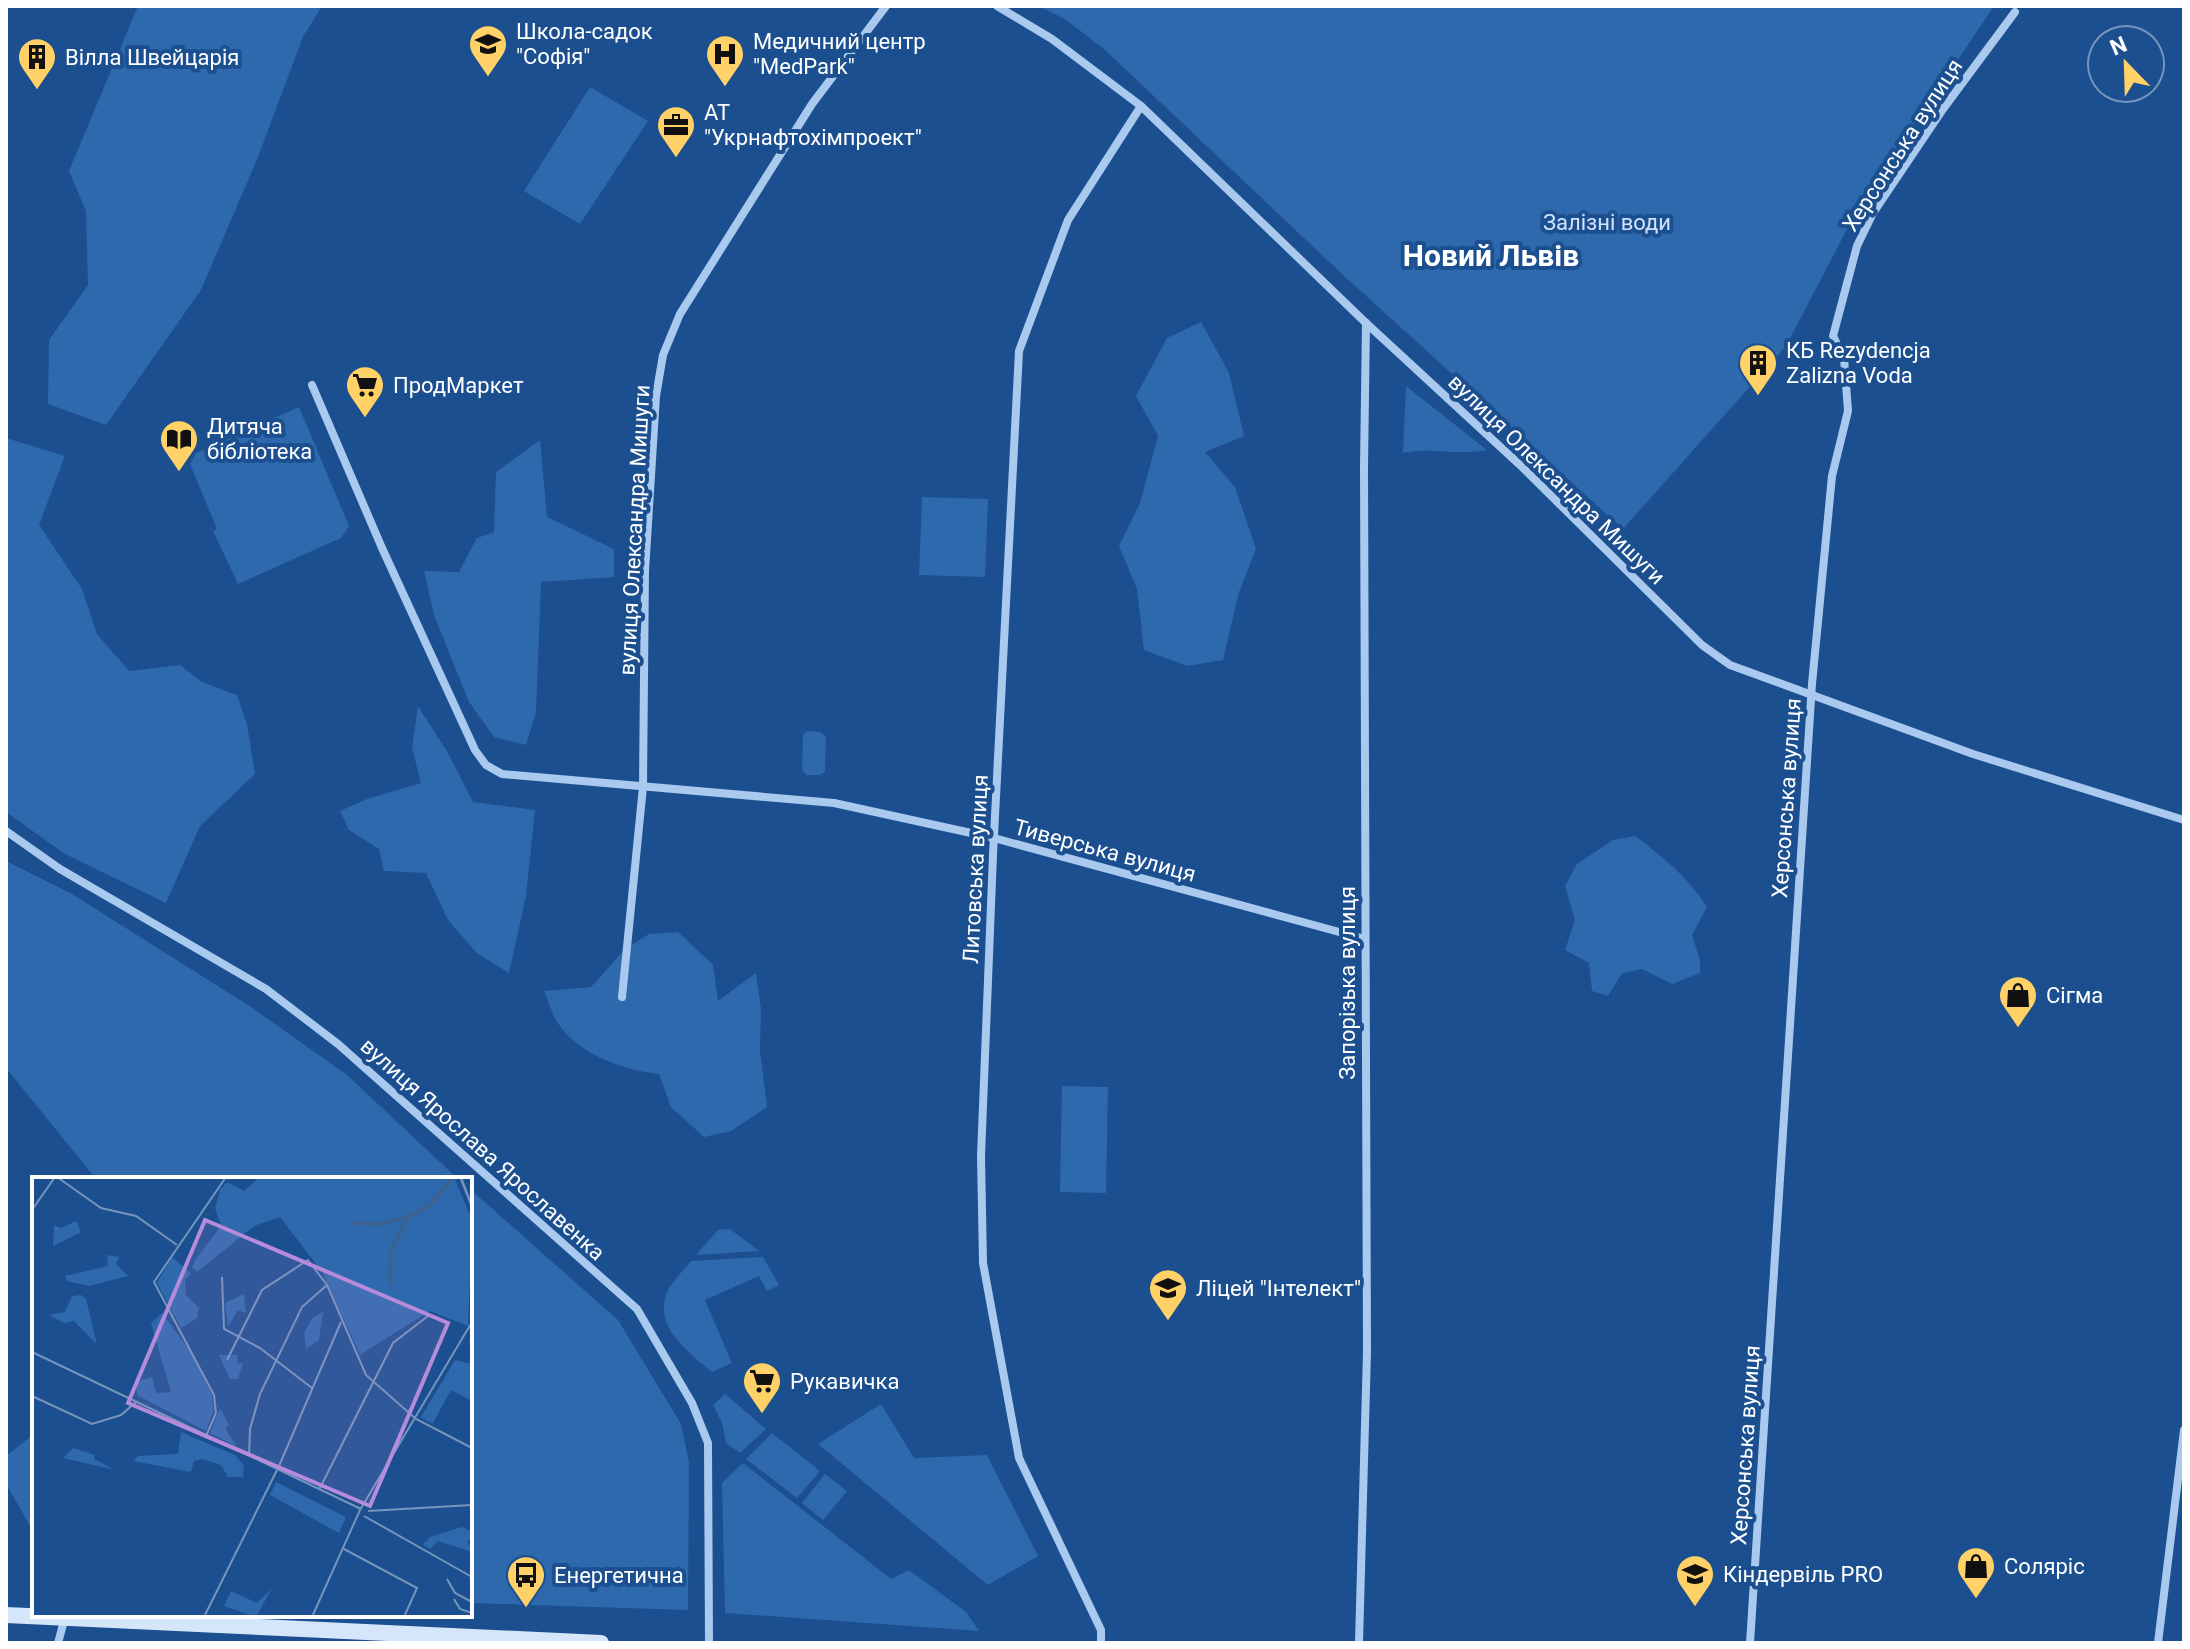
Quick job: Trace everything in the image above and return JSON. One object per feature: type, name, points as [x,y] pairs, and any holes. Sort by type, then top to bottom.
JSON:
[{"type":"street","name":"вулиця Олександра Мишуги","points":[[622,997],[643,787],[645,571],[656,396],[663,355],[680,314],[812,104],[886,6]]},
{"type":"street","name":"вулиця Олександра Мишуги","points":[[997,6],[1052,39],[1141,106],[1366,323],[1520,465],[1702,645],[1730,665],[1973,754],[2184,820]]},
{"type":"street","name":"Херсонська вулиця","points":[[1750,1643],[1811,696],[1832,476],[1848,411],[1844,358],[1833,336],[1857,246],[1873,213],[1943,109],[2015,12]]},
{"type":"street","name":"Литовська вулиця","points":[[1101,1643],[1101,1630],[1019,1458],[983,1263],[981,1156],[1019,351],[1068,220],[1141,106]]},
{"type":"street","name":"Запорізька вулиця","points":[[1359,1643],[1367,1352],[1366,323]]},
{"type":"street","points":[[312,385],[445,686],[475,750],[486,765],[502,774],[643,787]]},
{"type":"street","name":"Тиверська вулиця","points":[[643,787],[834,803],[994,838],[1365,939]]},
{"type":"street","name":"вулиця Ярослава Ярославенка","points":[[6,831],[60,869],[266,989],[338,1044],[637,1309],[692,1403],[708,1443],[709,1643]]},
{"type":"street","points":[[2158,1643],[2184,1430]]},
{"type":"street","points":[[6,1615],[32,1616]]},
{"type":"street","points":[[58,1643],[65,1617],[601,1643]]},
{"type":"green space","points":[[138,6],[322,6],[303,37],[258,157],[201,290],[106,425],[48,404],[49,340],[88,285],[86,211],[69,171]]},
{"type":"green space","name":"Залізні води","points":[[1039,6],[1994,6],[1855,214],[1786,346],[1623,529],[1342,274],[1105,50],[1065,19]]},
{"type":"green space","points":[[590,87],[648,121],[580,224],[524,191]]},
{"type":"green space","points":[[1201,322],[1229,373],[1244,436],[1205,452],[1235,487],[1256,549],[1239,592],[1223,660],[1187,666],[1144,650],[1137,589],[1119,546],[1140,503],[1158,436],[1136,396],[1167,338]]},
{"type":"green space","points":[[1406,386],[1487,450],[1403,453]]},
{"type":"green space","points":[[299,407],[349,526],[341,538],[238,584],[213,531],[217,529],[190,464],[196,453]]},
{"type":"green space","points":[[6,438],[65,456],[39,525],[82,589],[97,634],[129,671],[180,665],[202,682],[237,695],[247,724],[255,774],[200,826],[166,903],[65,854],[6,812]]},
{"type":"green space","points":[[540,440],[547,517],[614,549],[614,577],[541,582],[536,712],[526,745],[494,737],[469,702],[434,615],[424,571],[459,572],[477,538],[494,532],[496,472]]},
{"type":"green space","points":[[922,497],[988,499],[985,577],[919,575]]},
{"type":"green space","points":[[418,706],[448,753],[473,802],[535,810],[526,896],[509,973],[477,953],[448,920],[426,873],[384,871],[379,849],[349,830],[340,811],[367,799],[421,783],[412,748]]},
{"type":"green space","points":[[807,731],[821,732],[826,737],[825,772],[820,775],[807,775],[802,770],[803,735]]},
{"type":"green space","points":[[1635,836],[1674,868],[1707,907],[1692,935],[1700,960],[1700,973],[1672,984],[1642,969],[1622,973],[1608,996],[1592,991],[1589,963],[1565,950],[1575,920],[1565,886],[1577,864],[1613,840]]},
{"type":"green space","points":[[6,861],[72,894],[251,1007],[347,1075],[456,1177],[94,1177],[6,1068]]},
{"type":"green space","points":[[678,932],[713,965],[718,1001],[756,973],[761,1009],[760,1051],[767,1107],[731,1131],[704,1137],[671,1107],[659,1074],[615,1064],[575,1042],[556,1020],[544,991],[591,987],[625,949],[649,934]]},
{"type":"green space","points":[[1062,1086],[1108,1087],[1106,1193],[1060,1192]]},
{"type":"green space","points":[[472,1191],[618,1320],[681,1424],[689,1462],[688,1610],[472,1603]]},
{"type":"green space","points":[[730,1229],[759,1251],[696,1255],[718,1230]]},
{"type":"green space","points":[[763,1257],[779,1285],[767,1291],[759,1276],[705,1300],[732,1363],[712,1372],[683,1347],[668,1326],[664,1303],[668,1290],[691,1261]]},
{"type":"green space","points":[[725,1394],[766,1429],[740,1453],[726,1443],[722,1423],[713,1405]]},
{"type":"green space","points":[[881,1404],[914,1458],[987,1455],[1038,1556],[988,1585],[818,1444]]},
{"type":"green space","points":[[772,1433],[820,1471],[797,1498],[746,1459]]},
{"type":"green space","points":[[32,1436],[32,1530],[6,1484],[6,1456]]},
{"type":"green space","points":[[743,1463],[891,1579],[909,1570],[966,1612],[979,1631],[725,1613],[722,1483]]},
{"type":"green space","points":[[825,1474],[847,1491],[823,1520],[802,1503]]},
{"type":"place","name":"Школа-садок \"Софія\"","points":[[488,78]]},
{"type":"place","name":"Медичний центр \"MedPark\"","points":[[725,88]]},
{"type":"place","name":"Вілла Швейцарія","points":[[37,91]]},
{"type":"place","name":"АТ \"Укрнафтохімпроект\"","points":[[676,159]]},
{"type":"place","name":"КБ Rezydencja Zalizna Voda","points":[[1758,397]]},
{"type":"place","name":"ПродМаркет","points":[[365,419]]},
{"type":"place","name":"Дитяча бібліотека","points":[[179,473]]},
{"type":"place","name":"Сігма","points":[[2018,1029]]},
{"type":"place","name":"Ліцей \"Інтелект\"","points":[[1168,1322]]},
{"type":"place","name":"Рукавичка","points":[[762,1415]]},
{"type":"place","name":"Соляріс","points":[[1976,1600]]},
{"type":"place","name":"Кіндервіль PRO","points":[[1695,1608]]},
{"type":"place","name":"Енергетична","points":[[526,1609]]},
{"type":"district","name":"Новий Львів","points":[[1491,256]]}]
